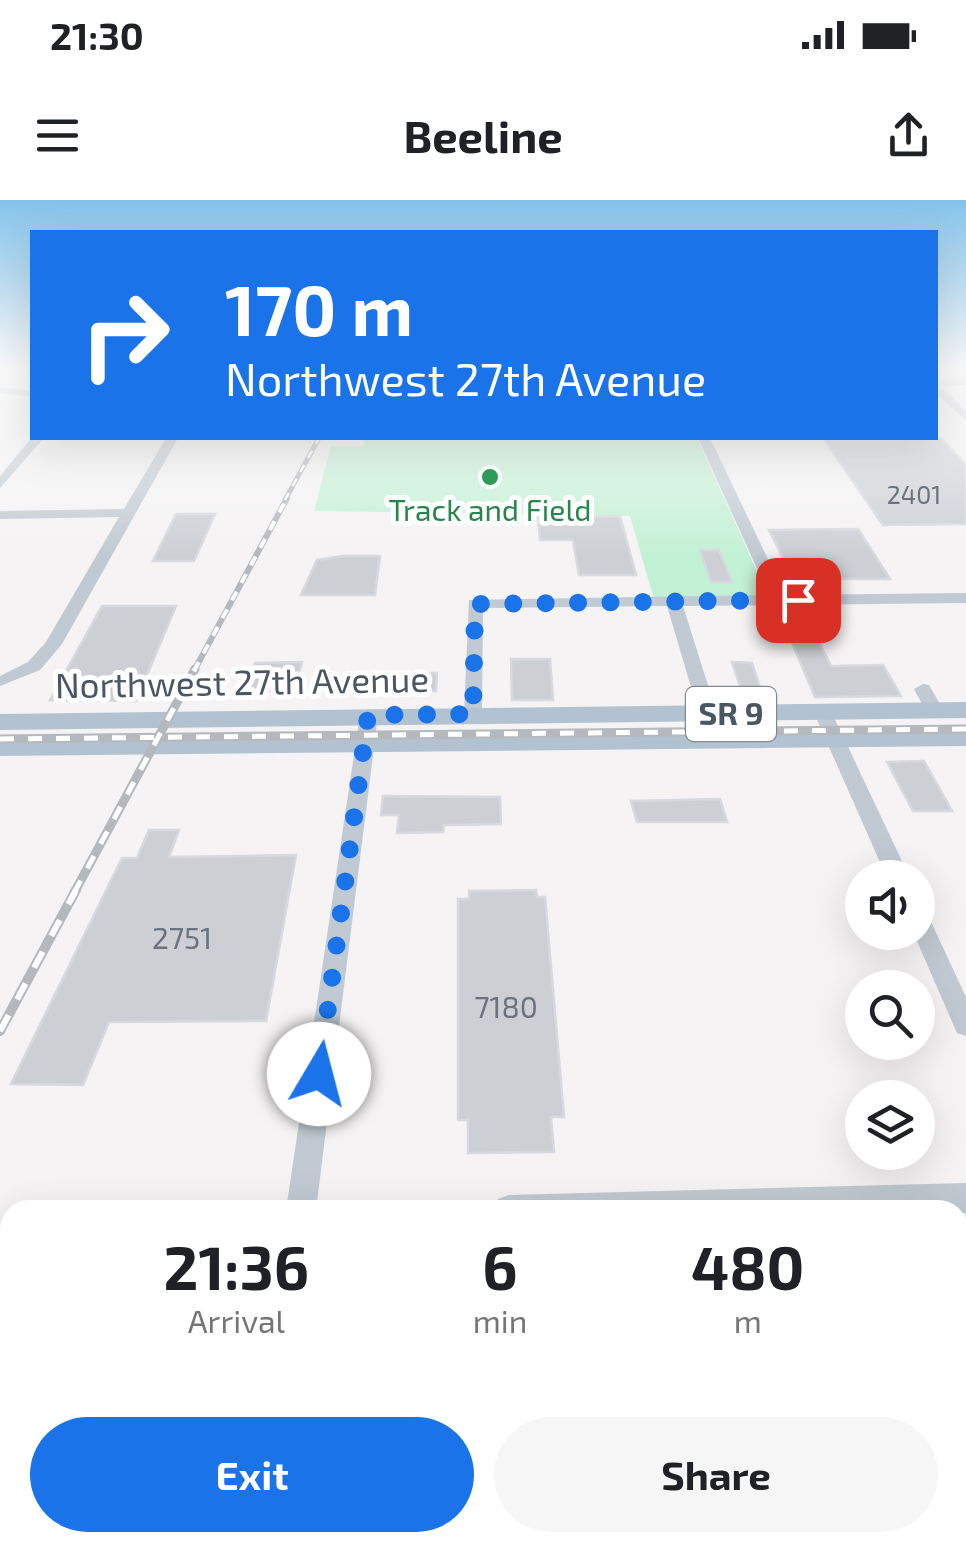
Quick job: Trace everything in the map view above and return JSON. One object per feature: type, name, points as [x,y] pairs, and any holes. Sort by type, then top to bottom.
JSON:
[{"type":"main road","name":"Northwest 27th Avenue","points":[[0,722],[823,713],[929,700],[966,710]]},
{"type":"main road","name":"Northwest 27th Avenue","points":[[0,748],[966,738]]},
{"type":"street","points":[[0,484],[3,469],[28,431]]},
{"type":"street","points":[[21,439],[30,438]]},
{"type":"street","points":[[3,469],[36,440]]},
{"type":"street","points":[[3,680],[26,671],[46,654],[171,440]]},
{"type":"street","points":[[705,440],[780,600]]},
{"type":"street","points":[[0,515],[130,513]]},
{"type":"street","points":[[473,714],[475,604],[966,598]]},
{"type":"street","points":[[674,602],[708,714]]},
{"type":"street","points":[[823,713],[891,860]]},
{"type":"street","points":[[301,1200],[368,715]]},
{"type":"street","points":[[935,943],[954,971],[966,1025]]},
{"type":"street","points":[[912,1200],[966,1198]]},
{"type":"green space","points":[[364,440],[698,440],[769,598],[654,599],[630,516],[314,511],[331,446],[363,446]]},
{"type":"building","points":[[941,438],[966,465],[966,524],[883,525],[824,440]]},
{"type":"building","points":[[176,514],[215,514],[194,561],[153,561]]},
{"type":"building","points":[[620,516],[636,575],[579,575],[573,540],[540,540],[538,517]]},
{"type":"building","points":[[858,529],[890,579],[828,579],[832,586],[797,586],[769,530]]},
{"type":"building","points":[[700,550],[719,550],[732,582],[711,582]]},
{"type":"building","points":[[380,556],[375,595],[301,595],[317,560]]},
{"type":"building","points":[[102,606],[176,606],[136,701],[50,700]]},
{"type":"building","points":[[806,616],[831,666],[883,665],[901,696],[815,697],[781,617]]},
{"type":"building","points":[[511,659],[550,659],[553,700],[512,700]]},
{"type":"building","points":[[302,662],[295,690],[246,692],[255,663]]},
{"type":"building","points":[[732,662],[752,663],[764,700],[744,699]]},
{"type":"building","points":[[404,673],[437,673],[436,691],[402,691]]},
{"type":"building","points":[[924,761],[952,811],[913,811],[887,762]]},
{"type":"building","points":[[383,796],[500,797],[501,824],[444,825],[443,832],[397,833],[399,815],[381,815]]},
{"type":"building","points":[[720,799],[727,822],[637,822],[631,801]]},
{"type":"building","points":[[149,830],[179,830],[169,857],[296,855],[266,1021],[109,1022],[83,1085],[11,1084],[122,858],[137,858]]},
{"type":"building","points":[[536,890],[537,897],[545,897],[564,1117],[551,1117],[554,1152],[468,1153],[468,1120],[458,1120],[458,899],[469,899],[469,891]]},
{"type":"railway","points":[[285,500],[318,440]]},
{"type":"railway","points":[[194,671],[287,498]]},
{"type":"railway","points":[[158,737],[195,669]]},
{"type":"railway","points":[[158,737],[966,729]]},
{"type":"railway","points":[[0,739],[158,737]]},
{"type":"railway","points":[[74,893],[158,737]]},
{"type":"railway","points":[[0,1031],[76,890]]},
{"type":"place","name":"Track and Field","points":[[490,477]]},
{"type":"route","points":[[319,1074],[368,715],[473,714],[475,604],[798,600]]}]
